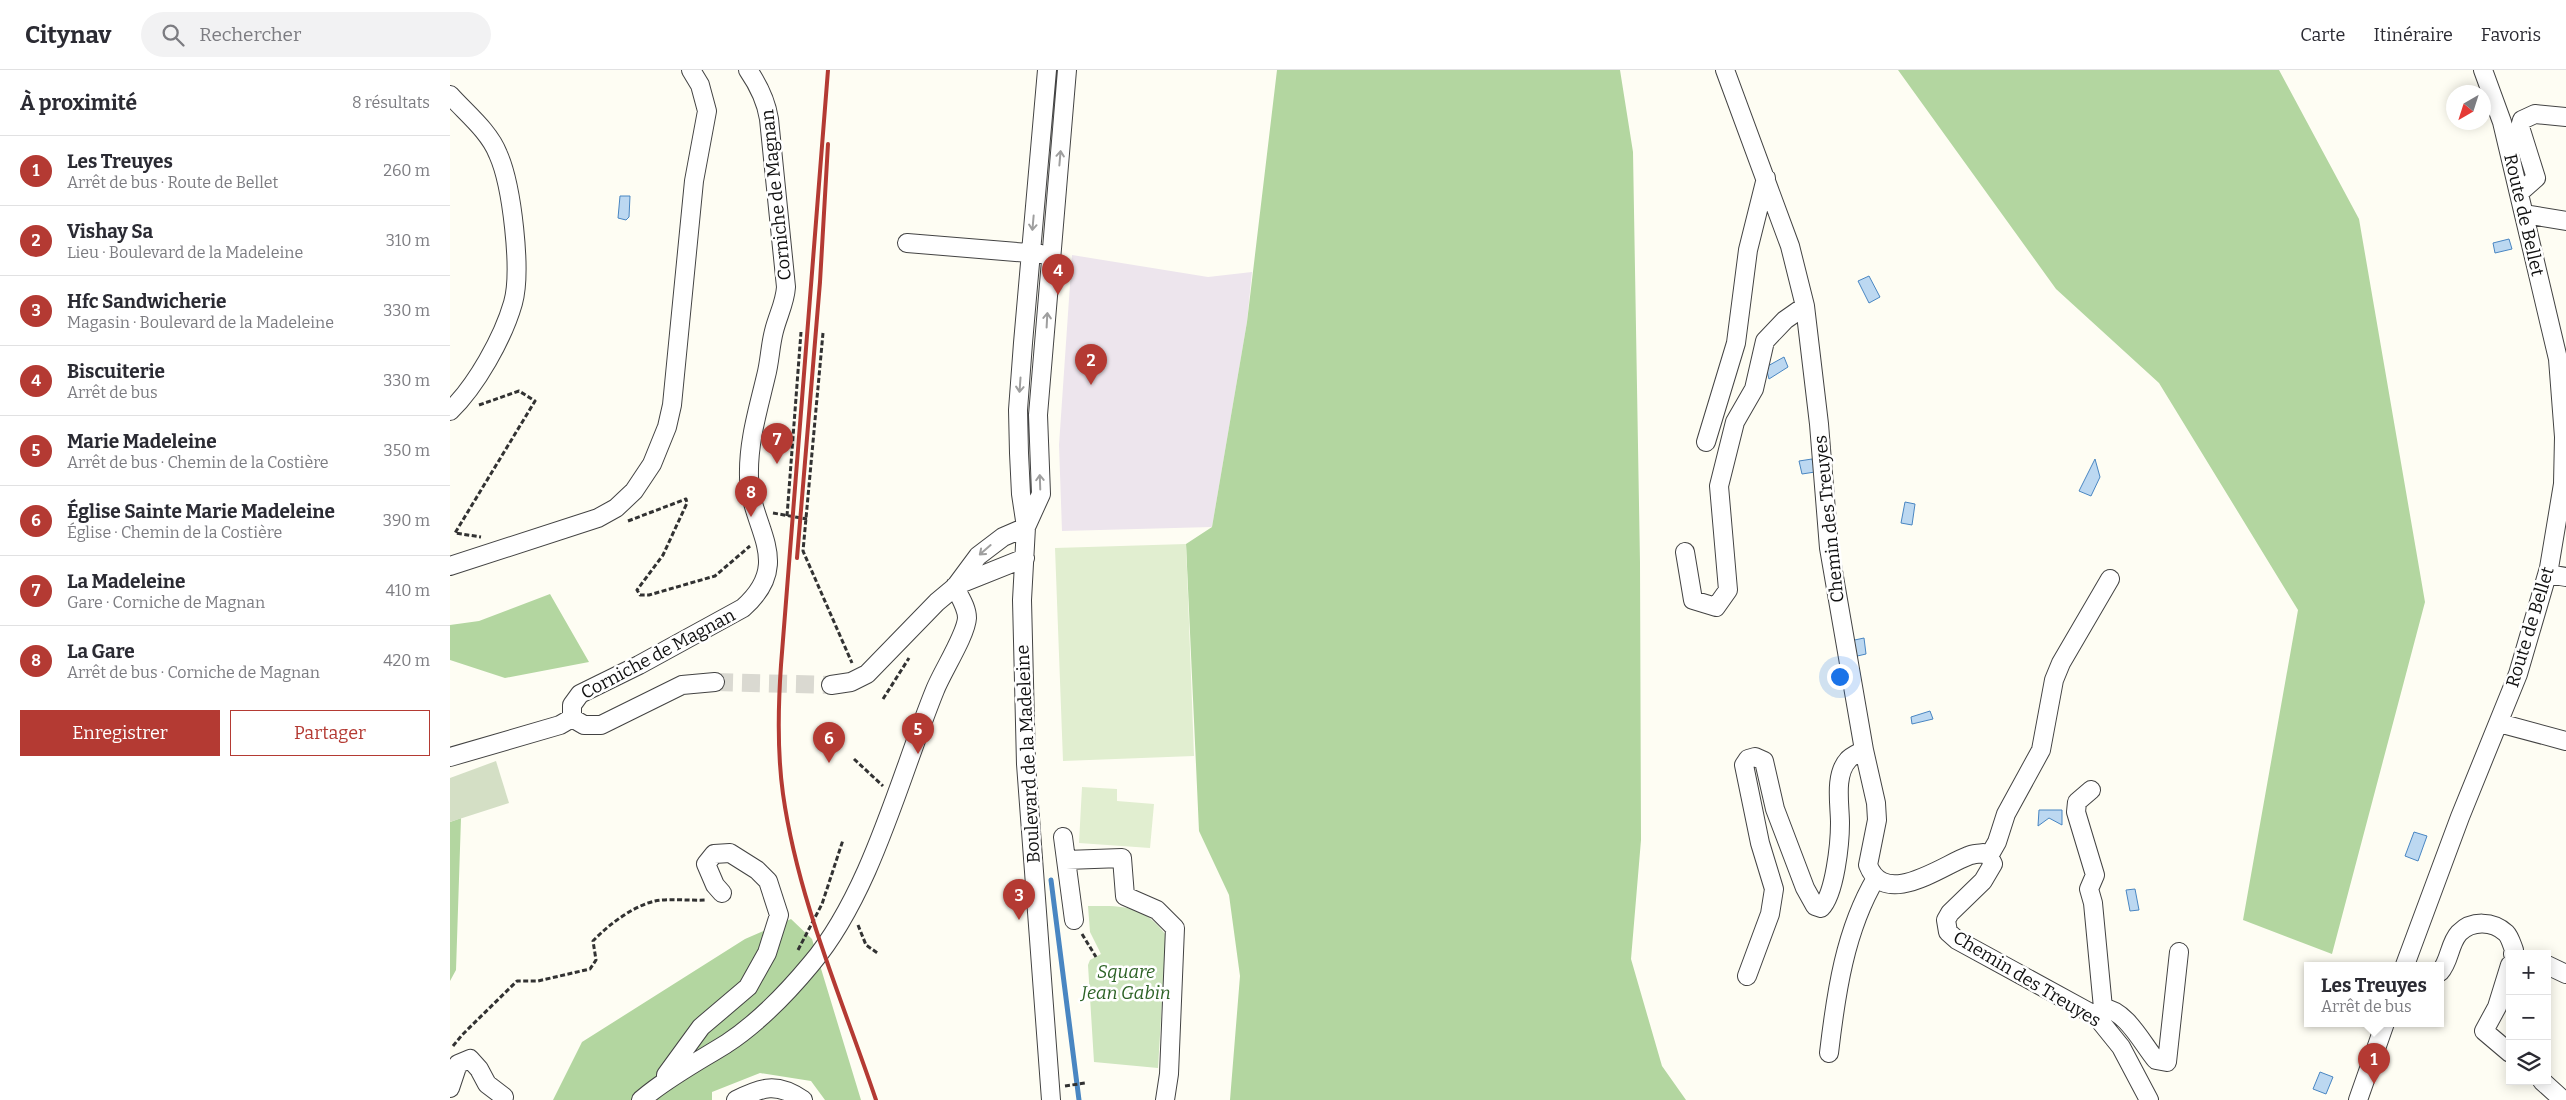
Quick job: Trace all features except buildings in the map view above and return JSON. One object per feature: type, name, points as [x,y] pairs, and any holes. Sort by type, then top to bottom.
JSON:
[{"type":"street","points":[[450,566],[598,518],[627,499],[652,464],[667,427],[672,405],[694,181],[707,111],[700,85],[691,70]]},
{"type":"street","name":"Corniche de Magnan","points":[[572,718],[572,705],[580,694],[730,616],[749,603],[762,586],[766,575],[768,554],[765,534],[750,488],[749,459],[755,415],[786,287],[767,103],[748,70]]},
{"type":"street","name":"Boulevard de la Madeleine","points":[[1046,70],[1018,410],[1020,494],[1026,527],[1022,600],[1026,764],[1051,1100]]},
{"type":"street","name":"Boulevard de la Madeleine","points":[[1026,527],[1041,494],[1038,415],[1067,70]]},
{"type":"street","name":"Chemin des Treuyes","points":[[1725,70],[1790,246],[1805,306],[1819,424],[1829,548],[1864,750],[1876,803],[1877,820],[1868,865],[1876,878]]},
{"type":"street","name":"Route de Bellet","points":[[2407,962],[2460,817],[2518,674],[2548,574],[2562,484],[2564,437],[2558,358],[2502,122],[2483,70]]},
{"type":"street","points":[[450,95],[480,127],[498,152],[503,165],[511,192],[516,280],[513,302],[493,348],[462,400],[450,411]]},
{"type":"street","points":[[2519,193],[2536,178],[2520,127],[2522,120],[2535,114],[2566,117]]},
{"type":"street","points":[[1706,442],[1736,343],[1748,250],[1766,178]]},
{"type":"street","points":[[2525,214],[2566,221]]},
{"type":"street","points":[[907,243],[1052,254]]},
{"type":"street","points":[[1685,552],[1694,600],[1716,607],[1728,590],[1719,486],[1735,422],[1754,389],[1765,341],[1785,320],[1805,306]]},
{"type":"street","points":[[831,685],[859,679],[867,674],[955,586],[978,556],[991,545],[1026,527]]},
{"type":"street","points":[[955,586],[1025,558]]},
{"type":"street","points":[[2548,574],[2566,577]]},
{"type":"street","points":[[1829,1053],[1837,988],[1862,900],[1876,878],[1888,883],[1912,882],[1941,871],[1967,856],[1983,853],[1989,856],[1997,842],[2006,814],[2041,750],[2054,680],[2061,663],[2110,579]]},
{"type":"street","points":[[641,1100],[658,1085],[727,1043],[779,1000],[812,963],[848,909],[887,816],[936,688],[965,625],[966,608],[955,586]]},
{"type":"street","points":[[450,757],[560,725],[572,718],[584,725],[601,724],[671,690],[692,684],[715,682]]},
{"type":"street","points":[[2498,723],[2566,741]]},
{"type":"street","points":[[1747,976],[1770,914],[1774,889],[1760,843],[1744,765],[1748,759],[1755,757],[1764,761],[1775,809],[1804,888],[1815,906],[1821,908],[1828,897],[1838,848],[1840,824],[1838,800],[1841,775],[1848,759],[1864,750]]},
{"type":"street","points":[[2092,790],[2077,802],[2076,812],[2095,875],[2089,889],[2093,903],[2100,1012],[2112,1009],[2123,1018],[2156,1060],[2167,1062],[2179,952]]},
{"type":"street","points":[[1063,838],[1074,920]]},
{"type":"street","points":[[658,1085],[701,1027],[748,987],[767,953],[779,915],[768,881],[756,870],[730,853],[714,854],[706,864],[715,885],[722,893]]},
{"type":"street","name":"Chemin des Treuyes","points":[[1989,856],[1993,864],[1990,872],[1950,913],[1946,920],[1948,932],[1957,940],[2100,1012],[2149,1100]]},
{"type":"street","points":[[1066,860],[1122,858],[1125,896],[1157,910],[1175,928],[1169,1074],[1165,1100]]},
{"type":"street","points":[[2444,967],[2460,932],[2476,924],[2490,923],[2507,934],[2513,950]]},
{"type":"street","points":[[2551,967],[2566,974]]},
{"type":"street","points":[[2506,981],[2497,1006],[2484,1031],[2506,1050]]},
{"type":"street","points":[[2358,1100],[2384,1027]]},
{"type":"street","points":[[450,1088],[458,1064],[470,1059],[488,1084],[504,1097]]},
{"type":"street","points":[[2546,1085],[2563,1100]]},
{"type":"street","points":[[736,1100],[760,1089],[775,1088],[790,1091],[803,1100]]},
{"type":"path","points":[[801,332],[787,516],[807,519]]},
{"type":"path","points":[[823,333],[803,550],[859,679]]},
{"type":"path","points":[[476,406],[519,391],[534,401],[455,533],[484,538]]},
{"type":"path","points":[[622,524],[686,499],[687,502],[663,555],[637,590],[640,595],[649,595],[715,576],[765,534]]},
{"type":"path","points":[[883,699],[912,653]]},
{"type":"path","points":[[854,759],[879,782]]},
{"type":"path","points":[[796,955],[822,904],[843,840]]},
{"type":"path","points":[[450,1051],[462,1034],[517,981],[538,981],[590,969],[596,960],[593,941],[603,930],[643,905],[656,901],[706,900],[722,893]]},
{"type":"path","points":[[848,909],[854,915],[866,945],[879,954]]},
{"type":"path","points":[[1074,920],[1096,957]]},
{"type":"path","points":[[1065,1086],[1085,1083]]},
{"type":"shaded area","points":[[1072,255],[1208,277],[1252,272],[1247,322],[1212,527],[1062,531],[1059,445]]},
{"type":"green space","points":[[1277,70],[1620,70],[1633,152],[1640,563],[1641,840],[1631,959],[1662,1066],[1686,1100],[1230,1100],[1240,976],[1229,895],[1199,831],[1186,544],[1212,527],[1247,322]]},
{"type":"green space","points":[[1898,70],[2279,70],[2359,219],[2425,602],[2332,954],[2243,920],[2298,610],[2159,383],[2056,289]]},
{"type":"green space","points":[[1186,544],[1194,756],[1063,761],[1055,548]]},
{"type":"green space","points":[[550,594],[589,662],[505,678],[450,660],[450,625],[479,621]]},
{"type":"green space","points":[[496,761],[509,803],[450,822],[450,778]]},
{"type":"green space","points":[[1082,787],[1117,789],[1117,801],[1154,804],[1150,848],[1079,843]]},
{"type":"green space","points":[[461,818],[456,970],[450,981],[450,822]]},
{"type":"green space","name":"Square Jean Gabin","points":[[1088,906],[1122,907],[1140,912],[1149,917],[1166,935],[1158,1068],[1094,1062],[1088,965],[1090,960],[1101,954],[1090,932]]},
{"type":"green space","points":[[791,919],[812,939],[861,1100],[825,1100],[811,1081],[760,1073],[712,1092],[712,1100],[553,1100],[582,1042],[745,939]]},
{"type":"water","points":[[620,196],[630,196],[629,217],[626,220],[618,218]]},
{"type":"water","points":[[2509,239],[2512,249],[2495,253],[2493,243]]},
{"type":"water","points":[[1869,276],[1880,297],[1869,303],[1858,281]]},
{"type":"water","points":[[1784,357],[1788,367],[1769,379],[1766,367]]},
{"type":"water","points":[[1812,459],[1815,472],[1802,474],[1799,461]]},
{"type":"water","points":[[2095,459],[2100,477],[2091,496],[2079,491]]},
{"type":"water","points":[[1905,502],[1915,504],[1912,525],[1901,523]]},
{"type":"water","points":[[1864,638],[1866,654],[1853,657],[1850,641]]},
{"type":"water","points":[[1930,711],[1933,719],[1912,724],[1911,717]]},
{"type":"water","points":[[2039,810],[2062,810],[2062,825],[2049,818],[2038,826]]},
{"type":"water","points":[[2414,832],[2427,836],[2418,861],[2405,856]]},
{"type":"water","points":[[2135,889],[2139,910],[2130,911],[2126,890]]},
{"type":"water","points":[[2320,1072],[2333,1077],[2326,1094],[2313,1089]]},
{"type":"waterway","points":[[1051,880],[1079,1100]]},
{"type":"tunnel","points":[[715,682],[831,685]]},
{"type":"railway","points":[[828,70],[781,665],[779,746],[783,794],[799,872],[822,949],[876,1100]]},
{"type":"railway","points":[[797,558],[820,282],[828,144]]},
{"type":"place","name":"Biscuiterie","points":[[1058,295]]},
{"type":"place","name":"Vishay Sa","points":[[1091,385]]},
{"type":"place","name":"La Madeleine","points":[[777,464]]},
{"type":"place","name":"La Gare","points":[[751,517]]},
{"type":"place","name":"Marie Madeleine","points":[[918,754]]},
{"type":"place","name":"Église Sainte Marie Madeleine","points":[[829,763]]},
{"type":"place","name":"Hfc Sandwicherie","points":[[1019,920]]},
{"type":"place","name":"Les Treuyes","points":[[2374,1084]]}]
